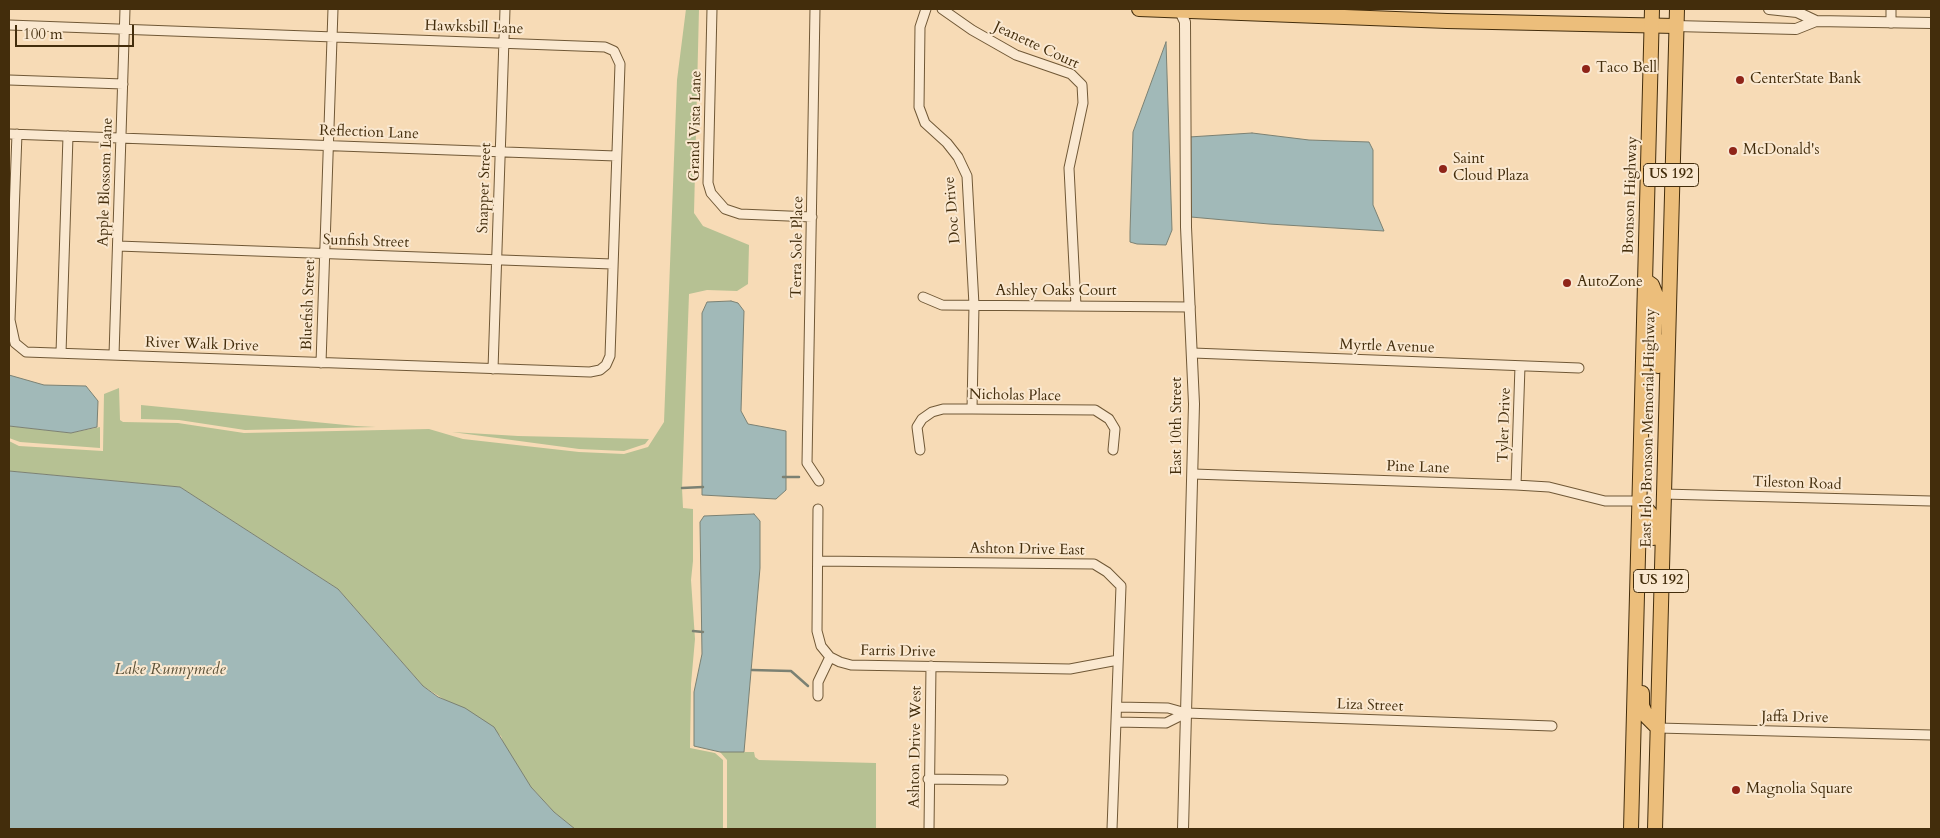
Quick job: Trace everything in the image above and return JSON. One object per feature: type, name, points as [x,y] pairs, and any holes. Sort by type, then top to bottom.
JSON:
[{"type":"main road","points":[[1139,9],[1185,13],[1336,13],[1675,26]]},
{"type":"main road","name":"Bronson Highway","points":[[1639,501],[1652,9]]},
{"type":"main road","name":"US 192","points":[[1675,26],[1677,9]]},
{"type":"main road","name":"East Irlo Bronson Memorial Highway","points":[[1655,829],[1675,26]]},
{"type":"main road","points":[[1645,280],[1652,285],[1656,295],[1654,334],[1657,350],[1658,386],[1665,414]]},
{"type":"main road","points":[[1639,501],[1650,513],[1653,521],[1650,662],[1659,672]]},
{"type":"main road","name":"East Irlo Bronson Memorial Highway","points":[[1631,829],[1639,501]]},
{"type":"main road","points":[[1638,542],[1645,551],[1642,706],[1647,717],[1658,728]]},
{"type":"street","name":"Apple Blossom Lane","points":[[114,355],[125,9]]},
{"type":"street","name":"Bluefish Street","points":[[321,362],[333,9]]},
{"type":"street","name":"Snapper Street","points":[[493,368],[506,9]]},
{"type":"street","name":"Grand Vista Lane","points":[[712,9],[708,183],[711,193],[725,209],[740,214],[812,217]]},
{"type":"street","name":"Terra Sole Place","points":[[815,9],[807,463],[820,481]]},
{"type":"street","name":"Doc Drive","points":[[926,9],[920,27],[919,107],[925,123],[958,157],[966,176],[974,306],[972,408]]},
{"type":"street","name":"Jeanette Court","points":[[942,9],[972,30],[1016,55],[1071,74],[1082,85],[1084,103],[1069,168],[1076,306]]},
{"type":"street","points":[[1769,9],[1797,12],[1816,21]]},
{"type":"street","points":[[1891,9],[1891,23]]},
{"type":"street","name":"East 10th Street","points":[[1183,829],[1194,474],[1193,353],[1185,135],[1185,13]]},
{"type":"street","points":[[1675,26],[1796,29],[1816,21],[1931,24]]},
{"type":"street","name":"Hawksbill Lane","points":[[9,25],[604,47],[614,51],[620,64],[610,356],[606,365],[600,370]]},
{"type":"street","points":[[9,80],[123,84]]},
{"type":"street","name":"Reflection Lane","points":[[13,134],[616,156]]},
{"type":"street","name":"River Walk Drive","points":[[13,134],[10,320],[14,343],[26,352],[590,372],[600,370]]},
{"type":"street","points":[[61,353],[68,136]]},
{"type":"street","name":"Sunfish Street","points":[[118,246],[612,264]]},
{"type":"street","name":"Ashley Oaks Court","points":[[923,297],[942,305],[1190,307]]},
{"type":"street","name":"Myrtle Avenue","points":[[1193,353],[1579,368]]},
{"type":"street","name":"Tyler Drive","points":[[1516,485],[1520,366]]},
{"type":"street","name":"Nicholas Place","points":[[920,450],[917,427],[922,419],[932,412],[943,409],[972,408],[1095,410],[1109,419],[1115,429],[1113,450]]},
{"type":"street","name":"Pine Lane","points":[[1194,474],[1549,487],[1605,501],[1639,501]]},
{"type":"street","name":"Tileston Road","points":[[1663,494],[1931,501]]},
{"type":"street","points":[[818,509],[817,631],[821,646],[830,657],[818,682],[818,696]]},
{"type":"street","name":"Ashton Drive East","points":[[818,561],[1094,564],[1107,572],[1121,586],[1116,722]]},
{"type":"street","name":"Farris Drive","points":[[830,657],[851,665],[1070,669],[1118,660]]},
{"type":"street","name":"Ashton Drive West","points":[[929,829],[928,779],[931,666]]},
{"type":"street","name":"Liza Street","points":[[1117,707],[1168,708],[1186,713],[1552,726]]},
{"type":"street","points":[[1112,829],[1116,722],[1166,723],[1186,713]]},
{"type":"street","name":"Jaffa Drive","points":[[1658,728],[1931,735]]},
{"type":"street","points":[[928,779],[1003,780]]},
{"type":"green space","points":[[686,9],[699,9],[694,213],[703,226],[749,245],[748,284],[737,291],[707,290],[689,294],[682,488],[683,508],[693,509],[691,580],[695,639],[691,684],[690,748],[715,753],[723,760],[723,829],[575,829],[554,812],[531,787],[504,746],[501,736],[423,686],[338,589],[180,487],[9,471],[9,441],[19,446],[103,451],[104,394],[119,388],[120,420],[123,422],[178,423],[244,433],[429,429],[463,439],[579,452],[624,454],[648,447],[664,422],[677,80]]},
{"type":"green space","points":[[141,405],[376,427],[245,430],[179,420],[141,419]]},
{"type":"green space","points":[[9,426],[71,433],[100,427],[100,448],[20,442],[9,438]]},
{"type":"green space","points":[[452,432],[518,436],[649,439],[645,444],[624,451],[579,449]]},
{"type":"green space","points":[[720,752],[754,752],[755,757],[759,760],[876,763],[876,829],[727,829],[727,760]]},
{"type":"water","points":[[1166,42],[1172,230],[1166,245],[1137,244],[1130,242],[1133,132]]},
{"type":"water","points":[[1252,133],[1309,140],[1369,142],[1373,150],[1373,205],[1384,231],[1191,217],[1189,137]]},
{"type":"water","points":[[731,301],[738,303],[744,311],[741,411],[748,424],[786,431],[786,490],[776,499],[702,495],[702,313],[707,302]]},
{"type":"water","points":[[9,375],[44,385],[86,386],[98,401],[97,427],[71,433],[9,426]]},
{"type":"water","name":"Lake Runnymede","points":[[9,471],[180,487],[338,589],[423,686],[438,697],[465,708],[494,727],[531,787],[554,812],[575,829],[9,829]]},
{"type":"water","points":[[754,514],[760,521],[760,568],[744,752],[720,752],[694,746],[694,692],[702,654],[700,522],[704,516]]},
{"type":"waterway","points":[[783,477],[799,477]]},
{"type":"waterway","points":[[682,488],[703,487]]},
{"type":"waterway","points":[[693,631],[703,632]]},
{"type":"waterway","points":[[752,670],[791,671],[808,686]]},
{"type":"place","name":"Taco Bell","points":[[1586,69]]},
{"type":"place","name":"CenterState Bank","points":[[1740,80]]},
{"type":"place","name":"McDonald's","points":[[1733,151]]},
{"type":"place","name":"Saint Cloud Plaza","points":[[1443,169]]},
{"type":"place","name":"AutoZone","points":[[1567,283]]},
{"type":"place","name":"Magnolia Square","points":[[1736,790]]}]
